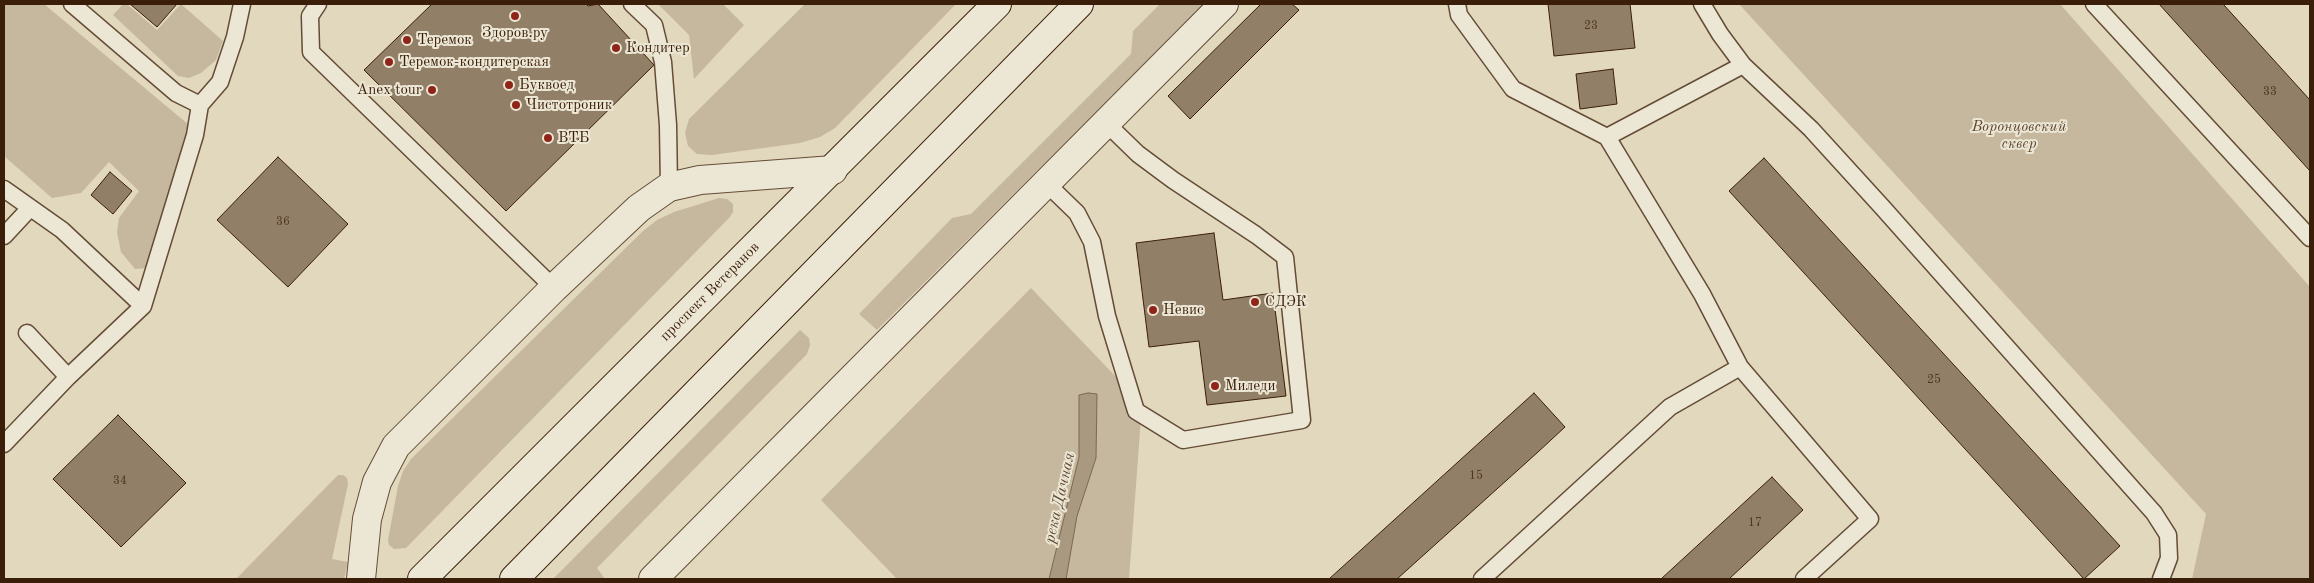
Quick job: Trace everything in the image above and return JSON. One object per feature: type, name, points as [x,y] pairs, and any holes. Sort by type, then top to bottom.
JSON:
[{"type":"main road","name":"проспект Ветеранов","points":[[422,579],[997,4]]},
{"type":"main road","points":[[514,579],[1079,4]]},
{"type":"main road","points":[[659,577],[1045,182],[1224,4]]},
{"type":"main road","points":[[361,579],[367,519],[378,482],[396,446],[554,288],[639,208],[669,187],[700,180],[833,170]]},
{"type":"lane","points":[[72,4],[176,93],[200,104]]},
{"type":"lane","points":[[4,444],[68,377],[144,306],[195,135],[200,104],[220,82],[236,37],[242,4]]},
{"type":"lane","points":[[318,4],[310,16],[311,52],[554,288]]},
{"type":"lane","points":[[632,4],[654,25],[663,62],[668,124],[669,187]]},
{"type":"lane","points":[[1457,4],[1459,15],[1513,89],[1607,137],[1702,294],[1740,368],[1870,518],[1804,579]]},
{"type":"lane","points":[[1702,4],[1742,65],[1811,129],[2154,513],[2168,534],[2168,558],[2161,579]]},
{"type":"lane","points":[[2094,4],[2310,238]]},
{"type":"lane","points":[[1607,137],[1742,65]]},
{"type":"lane","points":[[1045,182],[1077,213],[1092,242],[1107,316],[1136,411],[1183,440],[1302,420],[1285,257],[1256,235],[1172,180],[1138,154],[1105,122]]},
{"type":"lane","points":[[4,189],[62,230],[144,306]]},
{"type":"lane","points":[[4,236],[30,208]]},
{"type":"lane","points":[[27,333],[68,377]]},
{"type":"lane","points":[[1482,579],[1670,407],[1740,368]]},
{"type":"green space","points":[[4,4],[44,4],[189,125],[147,268],[135,269],[121,252],[117,232],[119,218],[139,191],[109,162],[81,193],[52,198],[4,156]]},
{"type":"green space","points":[[123,4],[127,4],[157,30],[181,4],[223,41],[216,60],[201,73],[189,78],[178,76],[113,15]]},
{"type":"green space","points":[[658,4],[723,4],[744,25],[694,79],[689,35]]},
{"type":"green space","points":[[805,4],[956,4],[835,128],[820,137],[800,143],[712,155],[697,154],[688,146],[685,133],[689,119]]},
{"type":"green space","points":[[1160,4],[1204,4],[877,330],[859,314],[952,218],[971,214],[1131,54],[1133,31]]},
{"type":"green space","name":"Воронцовский сквер","points":[[1739,4],[2060,4],[2310,287],[2310,579],[2192,579],[2206,514]]},
{"type":"green space","points":[[719,198],[727,199],[733,204],[733,212],[729,218],[406,548],[394,549],[389,545],[388,540],[398,486],[403,471],[411,459],[643,231],[657,220],[674,212]]},
{"type":"green space","points":[[1031,288],[1142,404],[1129,579],[897,579],[821,500]]},
{"type":"green space","points":[[800,330],[809,338],[810,345],[807,354],[597,568],[605,579],[553,579]]},
{"type":"green space","points":[[338,475],[343,475],[347,478],[348,484],[332,559],[348,562],[344,579],[236,579]]},
{"type":"shaded area","points":[[1097,394],[1096,458],[1077,516],[1066,579],[1049,579],[1079,457],[1079,395]]},
{"type":"building","points":[[130,4],[177,4],[157,27]]},
{"type":"building","points":[[432,4],[586,4],[588,6],[598,4],[654,65],[506,211],[364,70]]},
{"type":"building","points":[[1261,4],[1292,4],[1299,10],[1190,119],[1168,96]]},
{"type":"building","points":[[1548,4],[1630,4],[1635,48],[1554,56]]},
{"type":"building","points":[[2159,4],[2223,4],[2310,100],[2310,171]]},
{"type":"building","points":[[1613,69],[1617,104],[1580,109],[1576,74]]},
{"type":"building","points":[[278,157],[348,224],[288,287],[217,220]]},
{"type":"building","points":[[1764,158],[2120,546],[2084,579],[1729,191]]},
{"type":"building","points":[[110,172],[132,191],[113,214],[91,195]]},
{"type":"building","points":[[1214,233],[1223,300],[1273,293],[1286,396],[1207,405],[1199,341],[1149,347],[1136,243]]},
{"type":"building","points":[[1534,393],[1565,427],[1538,452],[1397,579],[1329,579]]},
{"type":"building","points":[[118,415],[186,483],[121,547],[53,479]]},
{"type":"building","points":[[1772,477],[1803,510],[1729,579],[1661,579]]},
{"type":"place","name":"Здоров.ру","points":[[515,16]]},
{"type":"place","name":"Теремок","points":[[407,40]]},
{"type":"place","name":"Кондитер","points":[[616,48]]},
{"type":"place","name":"Теремок-кондитерская","points":[[389,62]]},
{"type":"place","name":"Буквоед","points":[[509,85]]},
{"type":"place","name":"Anex tour","points":[[432,90]]},
{"type":"place","name":"Чистотроник","points":[[516,105]]},
{"type":"place","name":"ВТБ","points":[[548,138]]},
{"type":"place","name":"СДЭК","points":[[1255,302]]},
{"type":"place","name":"Невис","points":[[1153,310]]},
{"type":"place","name":"Миледи","points":[[1215,386]]},
{"type":"water label","name":"река Дачная","points":[[1060,498]]}]
